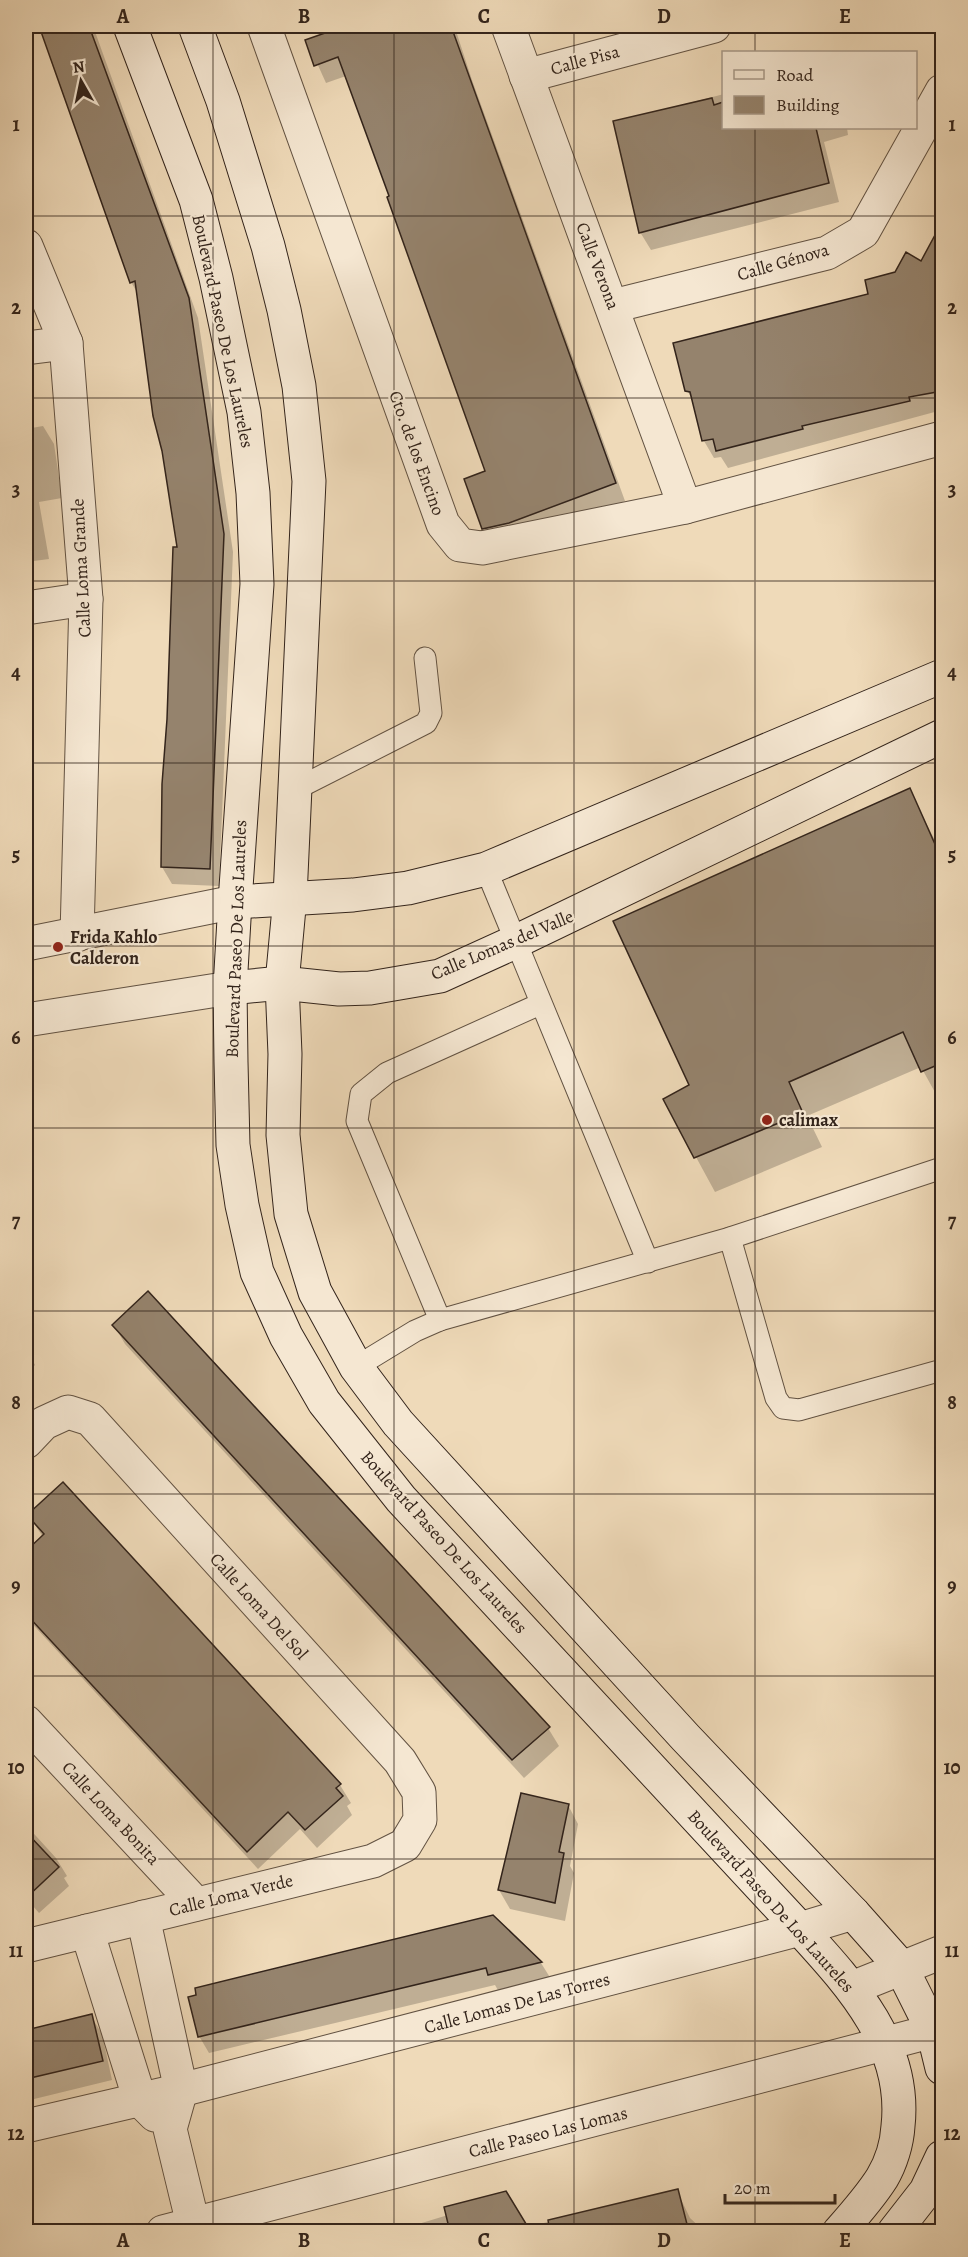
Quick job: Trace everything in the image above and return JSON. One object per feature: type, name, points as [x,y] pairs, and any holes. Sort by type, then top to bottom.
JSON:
[{"type":"street","name":"Boulevard Paseo De Los Laureles","points":[[130,26],[196,200],[216,278],[244,412],[251,469],[257,584],[230,988],[233,1145],[242,1205],[257,1272],[286,1336],[324,1402],[401,1499],[800,1929],[852,1988],[870,2015],[898,2077],[900,2108],[897,2141],[883,2177],[839,2232]]},
{"type":"street","points":[[195,26],[223,100],[268,246],[299,386],[309,481],[290,897],[282,983],[285,1054],[283,1135],[291,1214],[315,1292],[356,1367],[398,1423],[678,1730],[853,1913],[901,1967],[933,2031],[942,2068]]},
{"type":"street","name":"Cto. de los Encino","points":[[264,26],[443,524],[460,545],[482,548],[685,507],[942,438]]},
{"type":"street","name":"Calle Verona","points":[[508,26],[614,306],[685,507]]},
{"type":"street","name":"Calle Pisa","points":[[526,76],[714,26]]},
{"type":"street","name":"Calle Génova","points":[[614,306],[827,253],[863,231],[942,91]]},
{"type":"street","name":"Calle Loma Grande","points":[[26,246],[66,343],[86,599],[77,935]]},
{"type":"street","points":[[26,348],[66,343]]},
{"type":"street","points":[[26,608],[86,599]]},
{"type":"street","points":[[26,944],[235,902],[353,895],[408,888],[486,869],[942,676]]},
{"type":"street","name":"Calle Lomas del Valle","points":[[26,1020],[230,988],[282,983],[360,988],[440,976],[942,736]]},
{"type":"street","name":"Calle Loma Del Sol","points":[[26,1442],[44,1423],[68,1412],[90,1419],[400,1761],[420,1792],[420,1821]]},
{"type":"street","name":"Calle Loma Bonita","points":[[26,1722],[196,1904]]},
{"type":"street","name":"Calle Loma Verde","points":[[26,1946],[373,1861],[405,1845],[420,1821]]},
{"type":"street","name":"Calle Lomas De Las Torres","points":[[182,2090],[800,1929],[853,1913]]},
{"type":"street","points":[[143,1917],[182,2090],[170,2129],[178,2228]]},
{"type":"street","points":[[87,1930],[140,2100],[170,2129]]},
{"type":"street","points":[[852,1988],[942,1952]]},
{"type":"street","name":"Calle Paseo Las Lomas","points":[[178,2228],[885,2046],[933,2031]]},
{"type":"street","points":[[26,2126],[182,2090]]},
{"type":"street","points":[[894,2232],[926,2192],[942,2159]]},
{"type":"lane","points":[[294,790],[426,723],[431,713],[425,658]]},
{"type":"lane","points":[[486,869],[648,1262]]},
{"type":"lane","points":[[440,1320],[357,1121],[361,1094],[387,1073],[540,1004]]},
{"type":"lane","points":[[356,1367],[415,1331],[440,1320],[730,1238],[942,1168]]},
{"type":"lane","points":[[730,1238],[776,1398],[783,1408],[799,1410],[942,1370]]},
{"type":"building","points":[[39,26],[89,26],[189,298],[224,534],[210,869],[161,867],[162,784],[167,719],[173,547],[177,547],[162,451],[153,416],[135,281],[130,283]]},
{"type":"building","points":[[345,26],[451,26],[616,483],[509,523],[482,529],[464,479],[485,471],[387,197],[389,196],[338,57],[314,66],[305,40]]},
{"type":"building","points":[[712,98],[714,105],[722,102],[722,129],[816,129],[829,183],[639,233],[613,121]]},
{"type":"building","points":[[942,222],[942,391],[909,397],[910,401],[802,426],[803,429],[716,451],[713,439],[702,441],[690,392],[685,391],[673,343],[868,294],[865,280],[895,272],[906,252],[921,261]]},
{"type":"building","points":[[910,788],[942,860],[942,1063],[921,1072],[903,1032],[789,1082],[803,1113],[694,1158],[663,1099],[689,1085],[613,921]]},
{"type":"building","points":[[148,1291],[550,1727],[512,1760],[112,1325]]},
{"type":"building","points":[[63,1482],[341,1784],[336,1788],[343,1796],[305,1830],[288,1812],[247,1852],[26,1614],[26,1551],[44,1534],[27,1515]]},
{"type":"building","points":[[521,1793],[569,1804],[559,1852],[564,1853],[555,1903],[498,1890]]},
{"type":"building","points":[[26,1832],[59,1867],[26,1898]]},
{"type":"building","points":[[493,1915],[542,1962],[488,1975],[486,1968],[198,2037],[188,1997],[196,1995],[195,1988]]},
{"type":"building","points":[[92,2014],[103,2061],[26,2079],[26,2030]]},
{"type":"building","points":[[678,2189],[689,2232],[550,2232],[548,2220]]},
{"type":"building","points":[[506,2191],[531,2232],[450,2232],[444,2207]]},
{"type":"place","name":"Frida Kahlo Calderon","points":[[58,947]]},
{"type":"place","name":"calimax","points":[[767,1120]]}]
